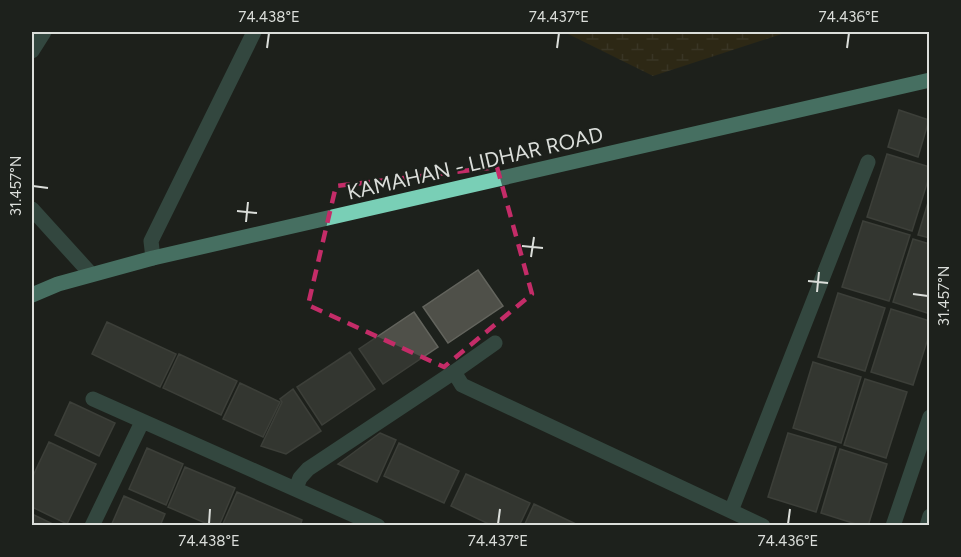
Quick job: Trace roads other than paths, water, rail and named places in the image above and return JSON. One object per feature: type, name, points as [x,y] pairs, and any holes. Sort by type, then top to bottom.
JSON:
[{"type":"main road","name":"KAMAHAN - LIDHAR ROAD","points":[[32,295],[58,284],[153,258],[930,80]]},
{"type":"street","points":[[32,51],[45,32]]},
{"type":"street","points":[[153,258],[151,241],[254,32]]},
{"type":"street","points":[[731,511],[868,162]]},
{"type":"street","points":[[32,209],[92,274]]},
{"type":"street","points":[[296,488],[300,477],[308,469],[495,343]]},
{"type":"street","points":[[454,372],[462,385],[763,525]]},
{"type":"street","points":[[93,399],[378,525]]},
{"type":"street","points":[[893,525],[930,417]]},
{"type":"street","points":[[92,525],[142,422]]},
{"type":"street","points":[[927,525],[930,516]]}]
